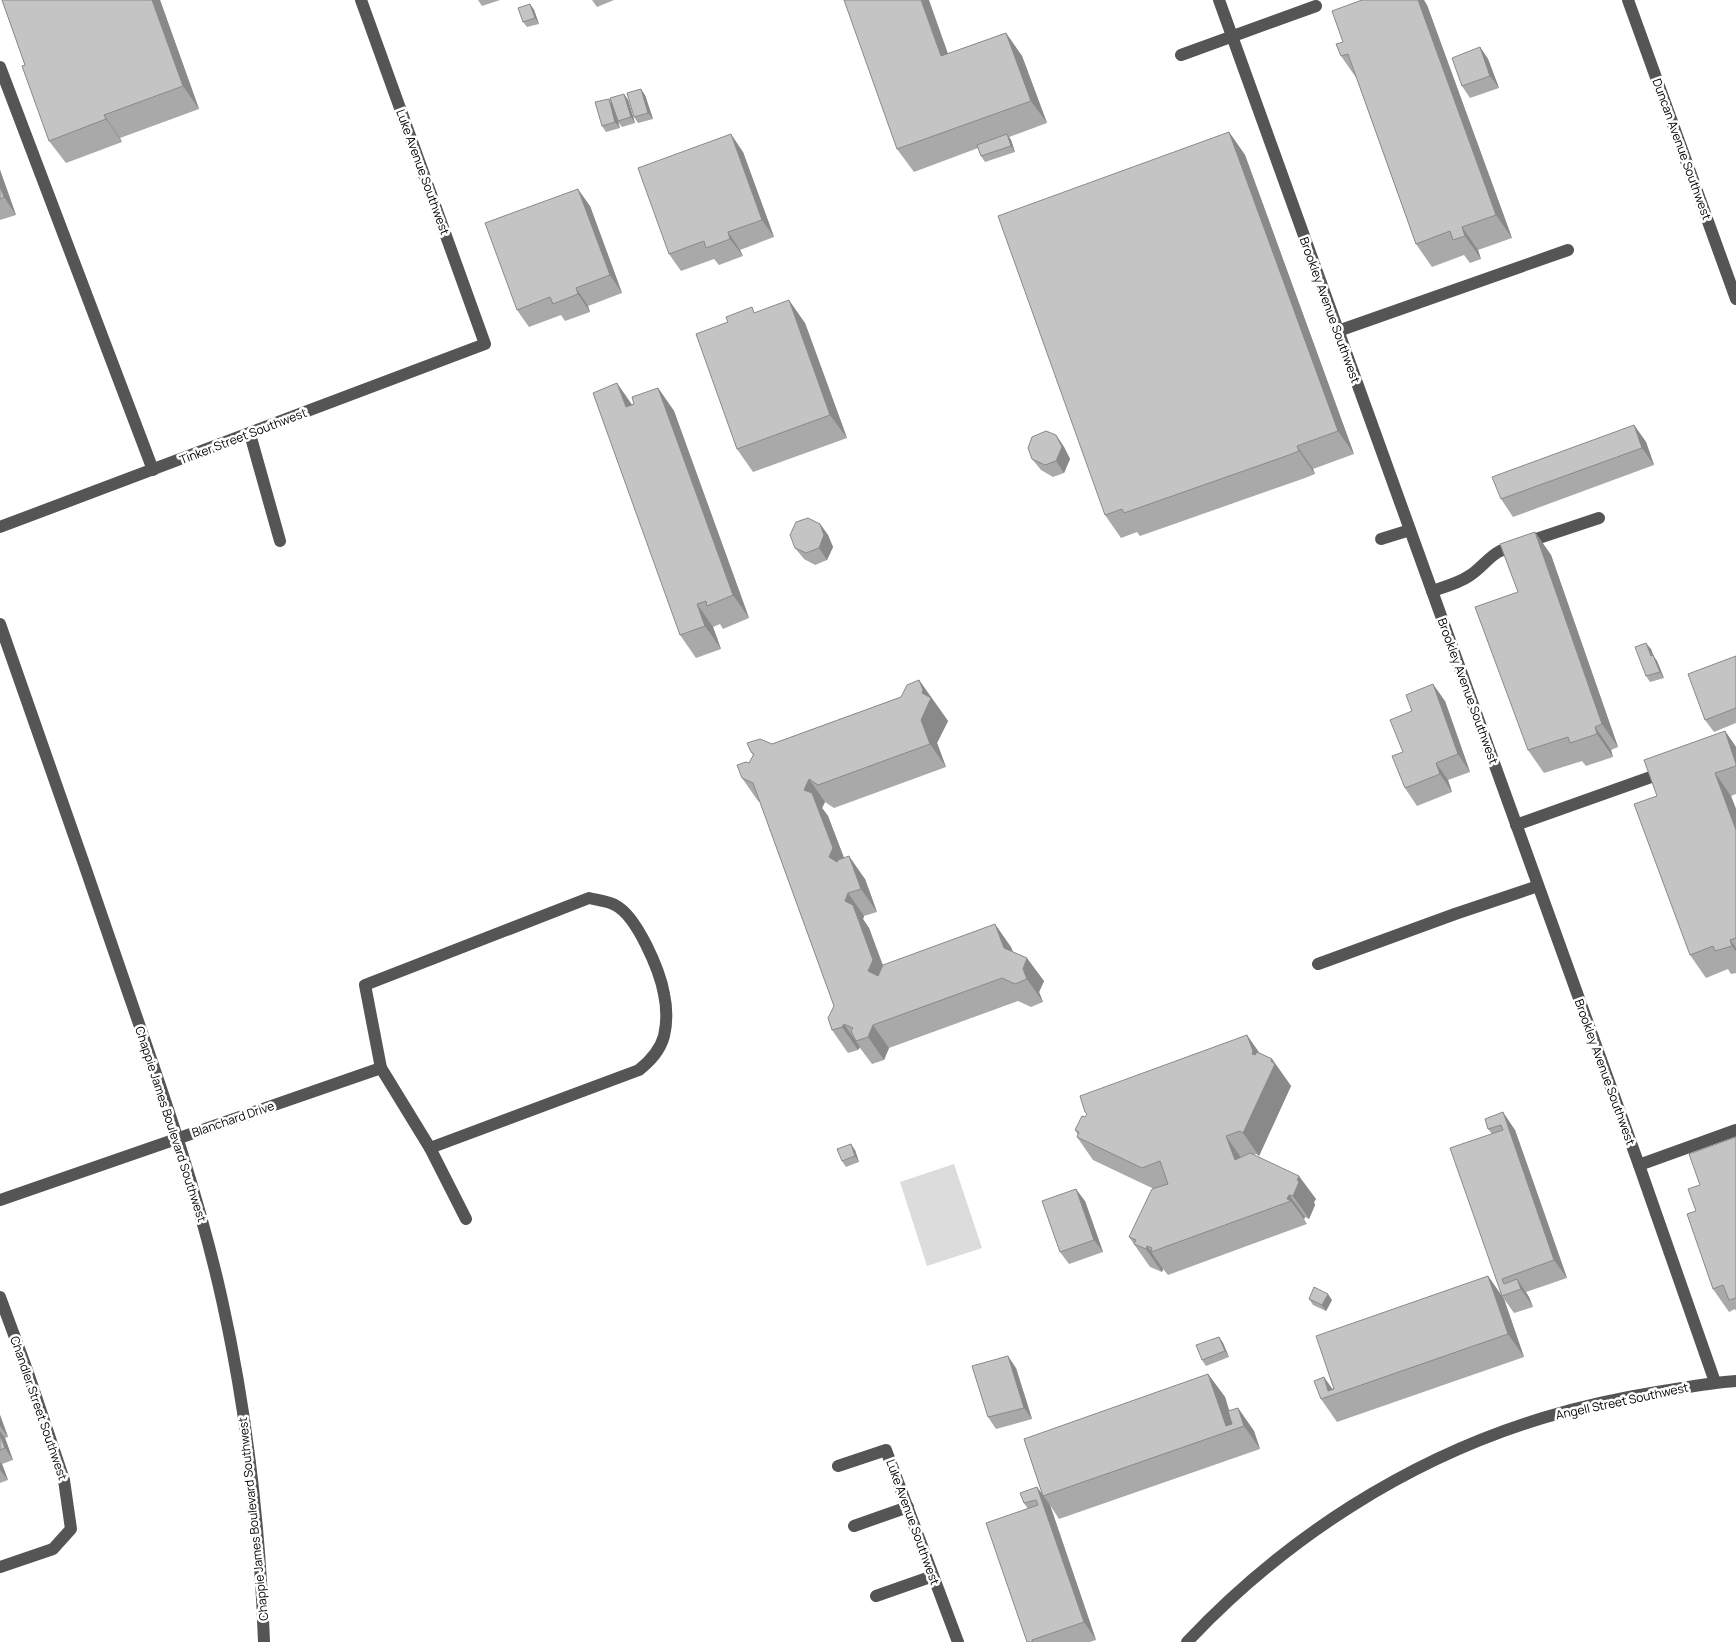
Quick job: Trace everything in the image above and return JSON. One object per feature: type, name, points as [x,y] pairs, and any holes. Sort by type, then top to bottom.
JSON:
[{"type":"street","name":"Luke Avenue Southwest","points":[[360,0],[485,344]]},
{"type":"street","name":"Brookley Avenue Southwest","points":[[1219,0],[1715,1382]]},
{"type":"street","name":"Duncan Avenue Southwest","points":[[1628,0],[1736,298]]},
{"type":"street","points":[[1180,55],[1316,6]]},
{"type":"street","points":[[0,67],[153,470]]},
{"type":"street","points":[[1338,331],[1568,250]]},
{"type":"street","name":"Tinker Street Southwest","points":[[0,527],[485,344]]},
{"type":"street","points":[[250,434],[280,541]]},
{"type":"street","points":[[1432,591],[1468,577],[1500,551],[1599,518]]},
{"type":"street","points":[[1382,539],[1410,530]]},
{"type":"street","name":"Chappie James Boulevard Southwest","points":[[0,624],[178,1138],[194,1191],[215,1272],[233,1358],[246,1436],[256,1532],[264,1642]]},
{"type":"street","points":[[1516,825],[1672,769]]},
{"type":"street","points":[[1318,964],[1538,886]]},
{"type":"street","points":[[430,1148],[639,1070],[652,1058],[663,1038],[666,1017],[664,994],[654,963],[638,930],[627,915],[615,905],[589,898],[365,985],[381,1068],[430,1148],[466,1218]]},
{"type":"street","name":"Blanchard Drive","points":[[0,1200],[381,1068]]},
{"type":"street","points":[[1638,1165],[1736,1130]]},
{"type":"street","name":"Chandler Street Southwest","points":[[0,1297],[64,1480],[71,1529],[53,1548],[0,1567]]},
{"type":"street","name":"Angell Street Southwest","points":[[1187,1642],[1228,1600],[1295,1544],[1366,1497],[1406,1474],[1489,1437],[1545,1417],[1606,1402],[1715,1382],[1736,1381]]},
{"type":"street","name":"Luke Avenue Southwest","points":[[838,1466],[886,1450],[958,1642]]},
{"type":"street","points":[[854,1526],[908,1507]]},
{"type":"street","points":[[876,1596],[933,1576]]},
{"type":"shaded area","points":[[954,1164],[982,1248],[927,1266],[900,1182]]},
{"type":"building","points":[[2,0],[152,0],[183,86],[104,115],[106,119],[49,141],[22,66],[25,65]]},
{"type":"building","points":[[844,0],[921,0],[941,56],[1006,33],[1031,101],[897,149]]},
{"type":"building","points":[[1362,0],[1418,0],[1496,215],[1462,227],[1465,236],[1453,240],[1450,231],[1416,244],[1348,54],[1341,56],[1336,44],[1343,42],[1332,11]]},
{"type":"building","points":[[530,4],[535,18],[523,22],[518,8]]},
{"type":"building","points":[[1480,47],[1490,76],[1462,86],[1452,58]]},
{"type":"building","points":[[641,89],[648,113],[634,117],[627,93]]},
{"type":"building","points":[[624,94],[631,117],[618,121],[610,98]]},
{"type":"building","points":[[609,99],[615,122],[602,126],[595,102]]},
{"type":"building","points":[[1229,132],[1338,431],[1297,446],[1299,451],[1289,455],[1124,513],[1122,509],[1105,515],[998,216]]},
{"type":"building","points":[[731,134],[762,220],[728,232],[730,239],[706,248],[704,241],[669,254],[638,168]]},
{"type":"building","points":[[1007,134],[1011,146],[981,156],[977,145]]},
{"type":"building","points":[[0,186],[4,197],[0,199]]},
{"type":"building","points":[[578,189],[610,275],[576,288],[578,294],[553,304],[550,297],[517,310],[485,223]]},
{"type":"building","points":[[789,300],[830,415],[737,449],[696,334],[728,322],[726,317],[752,307],[754,313]]},
{"type":"building","points":[[617,383],[626,407],[634,404],[632,397],[658,388],[733,595],[707,606],[706,601],[697,604],[705,626],[680,635],[593,393]]},
{"type":"building","points":[[1634,425],[1642,448],[1501,499],[1492,477]]},
{"type":"building","points":[[1046,431],[1056,435],[1062,447],[1056,461],[1045,465],[1032,459],[1028,448],[1032,437]]},
{"type":"building","points":[[808,518],[820,524],[824,535],[819,548],[806,553],[795,548],[790,535],[796,522]]},
{"type":"building","points":[[1535,532],[1602,724],[1595,727],[1597,734],[1570,743],[1568,737],[1528,750],[1475,607],[1518,592],[1500,544]]},
{"type":"building","points":[[1646,643],[1660,672],[1646,676],[1635,647]]},
{"type":"building","points":[[1736,656],[1736,708],[1705,720],[1688,674]]},
{"type":"building","points":[[919,680],[923,690],[922,693],[931,698],[921,720],[930,744],[818,785],[809,779],[804,790],[812,793],[833,848],[829,857],[837,862],[849,856],[861,889],[848,893],[845,901],[853,905],[873,960],[868,971],[878,976],[883,965],[995,924],[1004,948],[1027,958],[1023,969],[1027,979],[1015,984],[1002,978],[873,1025],[868,1037],[856,1041],[851,1031],[853,1028],[844,1024],[842,1027],[832,1030],[828,1018],[834,1006],[753,783],[742,778],[737,765],[749,763],[754,754],[747,743],[760,739],[772,744],[901,697],[907,685]]},
{"type":"building","points":[[1433,684],[1458,754],[1436,763],[1440,774],[1405,788],[1392,756],[1403,752],[1390,720],[1412,711],[1406,695]]},
{"type":"building","points":[[1725,731],[1736,766],[1715,773],[1736,830],[1736,938],[1730,940],[1732,946],[1715,951],[1713,946],[1690,955],[1634,804],[1657,796],[1644,760]]},
{"type":"building","points":[[1247,1035],[1253,1051],[1252,1054],[1255,1055],[1257,1052],[1272,1059],[1271,1061],[1275,1064],[1243,1133],[1240,1131],[1226,1136],[1235,1160],[1250,1153],[1299,1176],[1297,1180],[1299,1182],[1293,1196],[1289,1195],[1287,1199],[1291,1201],[1151,1252],[1152,1248],[1147,1246],[1146,1249],[1134,1244],[1136,1240],[1129,1237],[1152,1189],[1168,1184],[1160,1161],[1142,1168],[1077,1137],[1079,1132],[1075,1130],[1082,1116],[1085,1117],[1087,1114],[1080,1096]]},
{"type":"building","points":[[1503,1112],[1554,1260],[1502,1279],[1504,1284],[1517,1279],[1521,1289],[1502,1296],[1450,1148],[1503,1130],[1501,1125],[1488,1129],[1485,1119]]},
{"type":"building","points":[[1736,1137],[1736,1298],[1729,1300],[1723,1285],[1713,1289],[1687,1214],[1696,1211],[1688,1189],[1700,1185],[1689,1154]]},
{"type":"building","points":[[851,1144],[855,1156],[842,1161],[837,1149]]},
{"type":"building","points":[[1076,1189],[1094,1240],[1060,1252],[1042,1201]]},
{"type":"building","points":[[1488,1276],[1508,1334],[1321,1399],[1314,1381],[1324,1377],[1328,1391],[1334,1389],[1316,1336]]},
{"type":"building","points":[[1314,1287],[1328,1294],[1322,1305],[1309,1299]]},
{"type":"building","points":[[1219,1337],[1225,1351],[1202,1360],[1196,1345]]},
{"type":"building","points":[[1008,1356],[1024,1408],[988,1417],[972,1366]]},
{"type":"building","points":[[1208,1374],[1226,1426],[1232,1424],[1228,1411],[1238,1408],[1244,1426],[1043,1496],[1024,1439]]},
{"type":"building","points":[[0,1435],[5,1448],[0,1450]]},
{"type":"building","points":[[1037,1487],[1084,1622],[1032,1640],[1033,1642],[1027,1642],[986,1523],[1038,1505],[1036,1500],[1024,1503],[1020,1493]]}]
